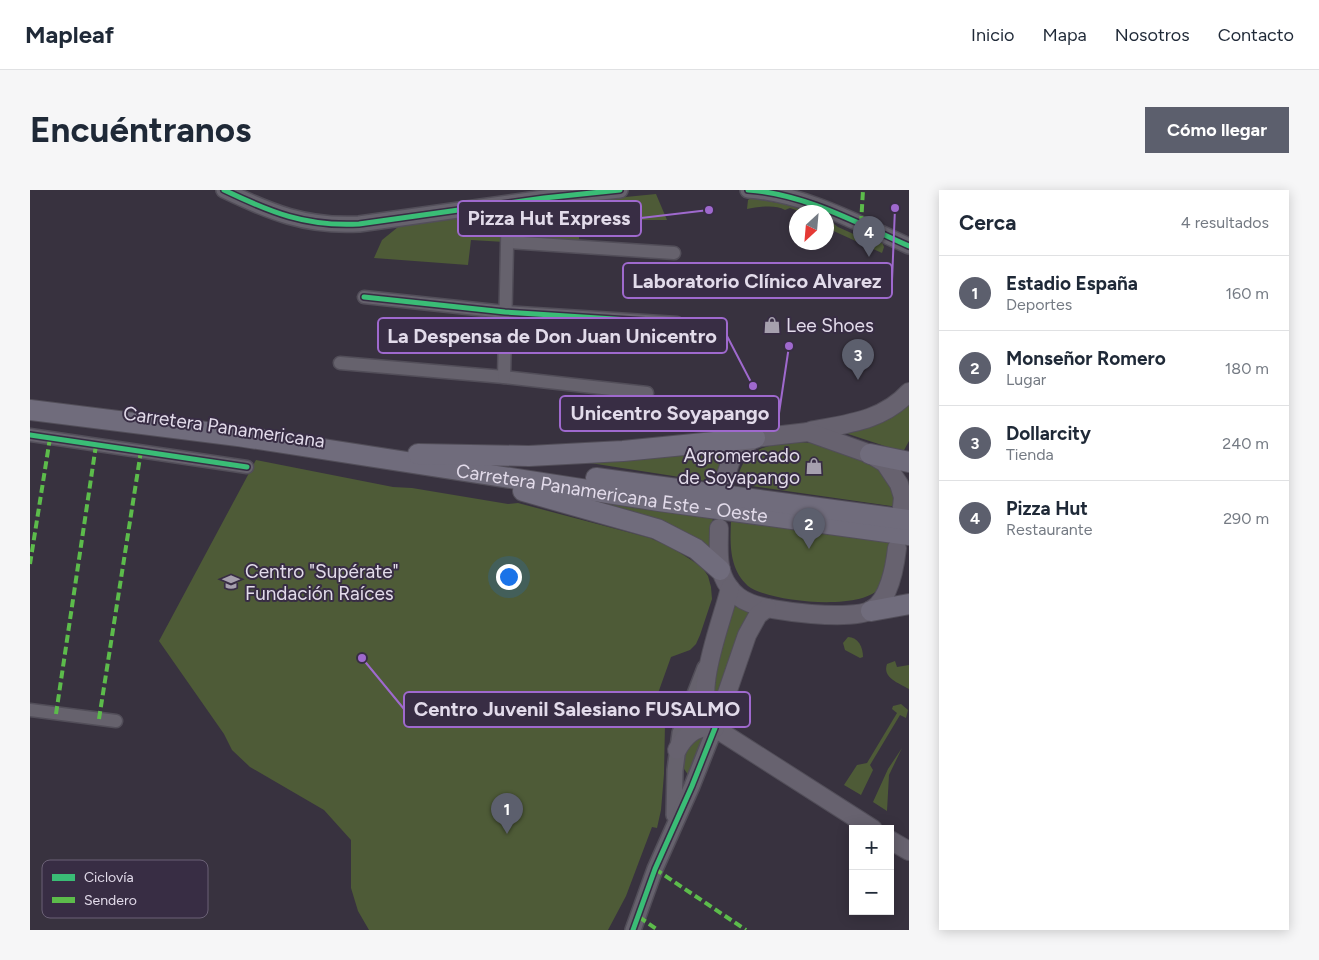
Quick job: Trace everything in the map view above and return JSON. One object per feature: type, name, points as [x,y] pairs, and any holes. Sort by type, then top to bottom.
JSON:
[{"type":"highway","name":"Carretera Panamericana","points":[[30,400],[418,454]]},
{"type":"highway","name":"Carretera Panamericana","points":[[30,410],[228,435],[374,458]]},
{"type":"highway","points":[[418,454],[528,456],[623,451],[756,438]]},
{"type":"highway","name":"Carretera Panamericana Este - Oeste","points":[[418,454],[905,508]]},
{"type":"highway","points":[[870,454],[909,462]]},
{"type":"highway","points":[[374,458],[509,487],[657,529],[696,549],[720,570]]},
{"type":"highway","name":"Carretera Panamericana Este - Oeste","points":[[374,458],[659,501],[903,542]]},
{"type":"highway","points":[[871,611],[909,604]]},
{"type":"main road","points":[[726,474],[732,457],[739,449],[756,438],[808,432],[879,415],[895,405],[909,392]]},
{"type":"main road","points":[[808,432],[880,458],[890,468],[900,484],[905,508]]},
{"type":"main road","points":[[905,508],[909,462]]},
{"type":"main road","points":[[719,528],[720,570],[730,588],[742,599],[750,604],[767,608],[836,615],[871,611],[880,600],[892,578],[903,542]]},
{"type":"main road","points":[[730,588],[712,650],[706,682],[705,700],[710,722],[715,728],[867,825]]},
{"type":"main road","points":[[715,728],[747,635],[753,622],[767,608]]},
{"type":"main road","points":[[677,750],[687,735],[707,726],[715,728]]},
{"type":"main road","points":[[894,842],[909,851]]},
{"type":"street","points":[[224,190],[267,210],[304,221],[339,225],[620,190]]},
{"type":"street","points":[[748,190],[772,192],[821,207],[909,246]]},
{"type":"street","points":[[504,377],[508,203]]},
{"type":"street","points":[[508,242],[674,253]]},
{"type":"street","points":[[364,297],[505,312],[677,322]]},
{"type":"street","points":[[340,363],[504,377],[647,393]]},
{"type":"street","points":[[30,435],[247,467]]},
{"type":"street","points":[[674,827],[677,750],[685,719],[712,650]]},
{"type":"street","points":[[30,710],[116,721]]},
{"type":"street","points":[[633,930],[655,869],[715,728]]},
{"type":"green space","points":[[656,194],[667,220],[579,220],[579,247],[512,242],[513,212],[524,207]]},
{"type":"green space","points":[[751,198],[788,205],[789,208],[785,210],[761,207],[747,209],[748,200]]},
{"type":"green space","points":[[506,213],[505,242],[471,240],[468,265],[374,258],[382,240],[403,223]]},
{"type":"green space","points":[[834,224],[869,241],[882,242],[884,247],[882,253],[834,231]]},
{"type":"green space","points":[[909,402],[909,441],[903,452],[839,431]]},
{"type":"green space","points":[[790,441],[820,444],[877,464],[888,477],[898,507],[737,484],[743,464],[754,452]]},
{"type":"green space","points":[[732,447],[719,468],[718,483],[558,458]]},
{"type":"green space","points":[[256,460],[393,487],[412,488],[508,504],[518,503],[650,538],[671,547],[702,567],[708,576],[712,599],[700,635],[696,644],[690,650],[671,657],[657,696],[665,724],[664,774],[661,810],[657,828],[652,827],[626,896],[608,930],[369,930],[358,911],[351,888],[351,840],[324,810],[250,767],[232,750],[224,734],[159,641]]},
{"type":"green space","points":[[543,491],[713,513],[713,555]]},
{"type":"green space","points":[[731,521],[893,542],[882,583],[871,595],[855,600],[836,602],[794,600],[759,592],[748,586],[742,579],[737,572],[732,556]]},
{"type":"green space","points":[[734,598],[755,607],[715,704],[710,692]]},
{"type":"green space","points":[[848,637],[852,637],[859,643],[863,657],[860,658],[845,650],[843,643]]},
{"type":"green space","points":[[895,661],[897,667],[909,665],[909,689],[892,679],[887,673],[887,664]]},
{"type":"green space","points":[[901,704],[908,710],[906,718],[900,715],[870,765],[873,770],[861,795],[844,785],[857,765],[867,763],[897,713],[892,709],[893,706]]},
{"type":"green space","points":[[705,731],[689,776],[682,766],[684,746]]},
{"type":"green space","points":[[902,748],[889,775],[887,811],[873,802],[888,769]]},
{"type":"marked path","points":[[861,224],[863,190]]},
{"type":"marked path","points":[[30,564],[50,438]]},
{"type":"marked path","points":[[56,714],[96,445]]},
{"type":"marked path","points":[[99,719],[141,451]]},
{"type":"marked path","points":[[655,869],[746,930]]},
{"type":"marked path","points":[[639,917],[658,930]]},
{"type":"cycle path","points":[[224,190],[257,205],[289,216],[322,223],[340,224],[359,224],[544,198],[620,190]]},
{"type":"cycle path","points":[[748,190],[790,197],[810,203],[909,246]]},
{"type":"cycle path","points":[[364,297],[505,312],[677,323]]},
{"type":"cycle path","points":[[30,435],[247,467]]},
{"type":"cycle path","points":[[633,930],[655,869],[692,786],[715,728]]},
{"type":"place","name":"Laboratorio Clínico Alvarez","points":[[895,208]]},
{"type":"place","name":"Pizza Hut Express","points":[[709,210]]},
{"type":"place","name":"Pizza Hut","points":[[869,257]]},
{"type":"place","name":"Lee Shoes","points":[[772,325]]},
{"type":"place","name":"Unicentro Soyapango","points":[[789,346]]},
{"type":"place","name":"Dollarcity","points":[[858,380]]},
{"type":"place","name":"La Despensa de Don Juan Unicentro","points":[[753,386]]},
{"type":"place","name":"Agromercado de Soyapango","points":[[814,466]]},
{"type":"place","name":"Monseñor Romero","points":[[809,549]]},
{"type":"place","name":"Centro \"Supérate\" Fundación Raíces","points":[[231,582]]},
{"type":"place","name":"Centro Juvenil Salesiano FUSALMO","points":[[362,658]]},
{"type":"place","name":"Estadio España","points":[[507,834]]}]
